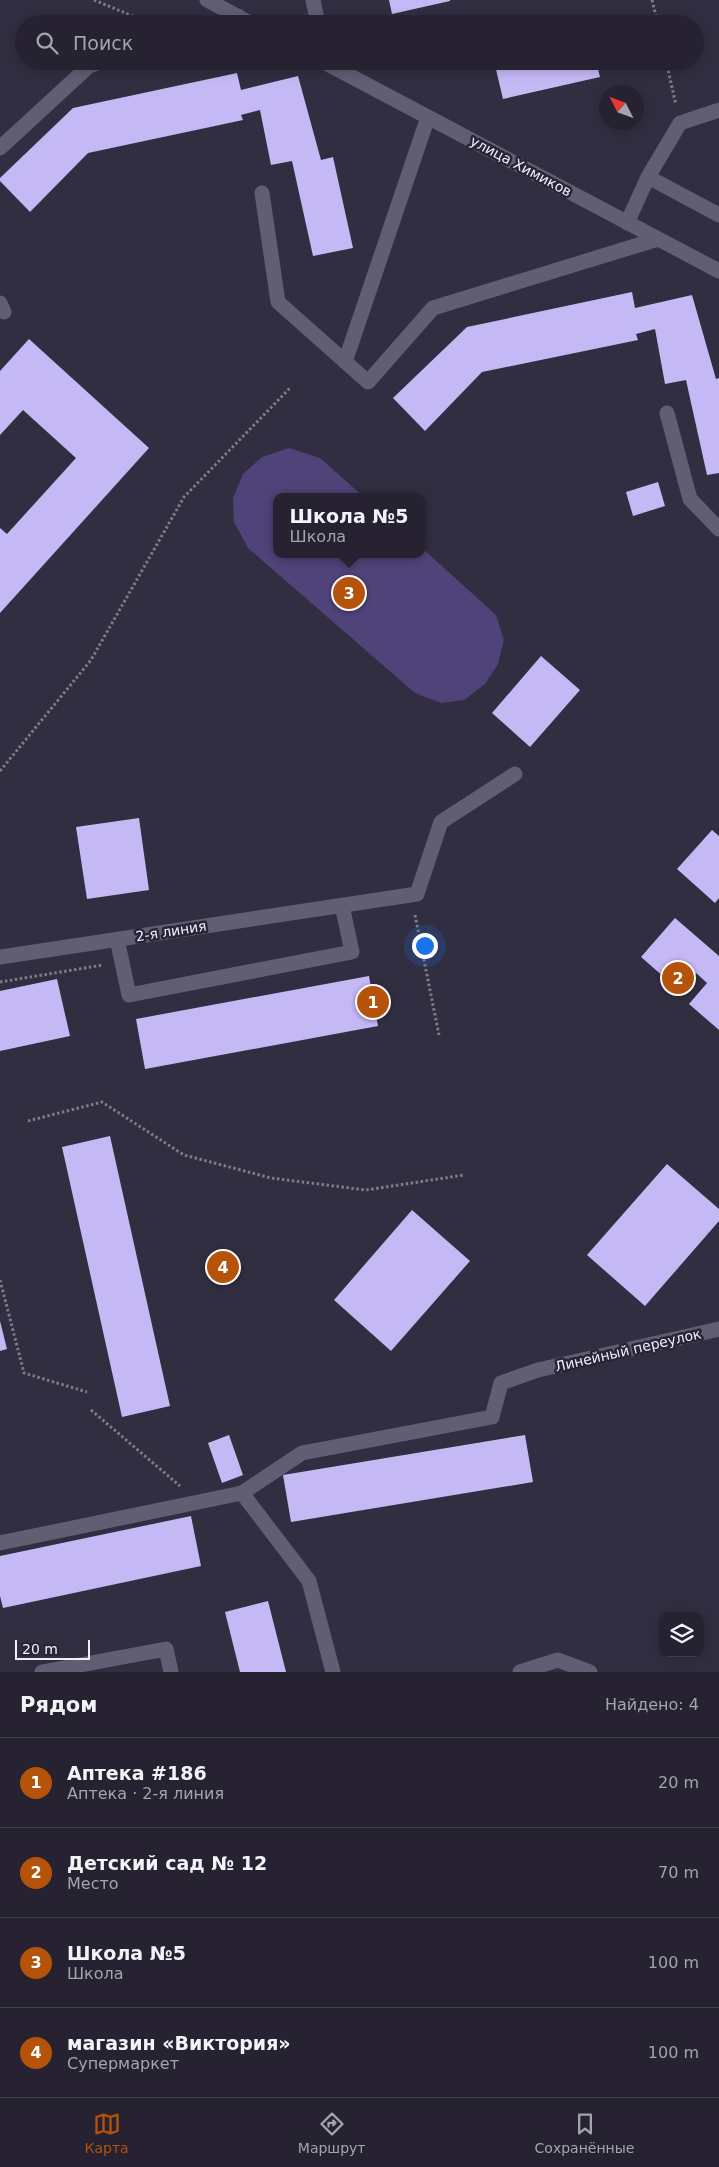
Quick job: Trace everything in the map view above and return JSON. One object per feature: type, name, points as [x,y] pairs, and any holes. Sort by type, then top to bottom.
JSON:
[{"type":"street","points":[[207,0],[236,15]]},
{"type":"street","points":[[313,0],[316,15]]},
{"type":"street","points":[[0,148],[85,70]]},
{"type":"street","name":"улица Химиков","points":[[340,70],[719,271]]},
{"type":"street","points":[[627,223],[648,177],[680,123],[719,110]]},
{"type":"street","points":[[346,362],[428,117]]},
{"type":"street","points":[[648,177],[719,215]]},
{"type":"street","points":[[262,194],[278,302],[368,382],[433,308],[658,239]]},
{"type":"street","points":[[667,413],[690,500],[719,529]]},
{"type":"street","points":[[411,894],[417,894],[441,822],[515,774]]},
{"type":"street","name":"2-я линия","points":[[0,957],[411,894]]},
{"type":"street","points":[[117,939],[130,995],[352,952],[342,905]]},
{"type":"street","name":"Линейный переулок","points":[[242,1493],[302,1453],[492,1416],[501,1382],[538,1370],[719,1329]]},
{"type":"street","points":[[0,1543],[242,1493],[309,1581],[333,1672]]},
{"type":"street","points":[[42,1672],[166,1650],[171,1672]]},
{"type":"street","points":[[520,1672],[558,1660],[590,1672]]},
{"type":"path","points":[[94,0],[130,15]]},
{"type":"path","points":[[652,0],[656,15]]},
{"type":"path","points":[[668,70],[680,123]]},
{"type":"path","points":[[0,771],[91,660],[184,497],[290,388]]},
{"type":"path","points":[[411,894],[438,1035]]},
{"type":"path","points":[[0,982],[122,962]]},
{"type":"path","points":[[28,1121],[102,1102],[184,1155],[271,1178],[366,1190],[464,1175]]},
{"type":"path","points":[[0,1280],[24,1373],[87,1392]]},
{"type":"path","points":[[91,1410],[199,1502]]},
{"type":"shaded area","points":[[289,448],[320,458],[359,493],[273,493],[273,558],[425,558],[425,551],[496,615],[504,640],[498,664],[485,684],[464,700],[441,703],[415,693],[248,548],[234,522],[233,498],[243,474],[262,457]]},
{"type":"building","points":[[389,0],[450,0],[450,1],[392,14]]},
{"type":"building","points":[[496,70],[598,70],[600,77],[503,99]]},
{"type":"building","points":[[237,73],[241,90],[298,76],[321,160],[333,157],[353,248],[313,256],[292,161],[271,165],[260,110],[241,115],[243,120],[88,153],[30,212],[0,181],[0,178],[73,108]]},
{"type":"building","points":[[632,292],[635,308],[692,295],[716,379],[719,378],[719,473],[707,475],[686,380],[665,384],[655,329],[636,334],[638,340],[482,372],[425,431],[393,398],[467,327]]},
{"type":"building","points":[[29,339],[149,448],[0,613],[0,528],[7,534],[76,458],[23,410],[0,435],[0,371]]},
{"type":"building","points":[[658,482],[665,506],[633,516],[626,492]]},
{"type":"building","points":[[541,656],[580,690],[530,747],[492,713]]},
{"type":"building","points":[[139,818],[149,890],[87,899],[76,827]]},
{"type":"building","points":[[712,830],[719,836],[719,898],[715,903],[677,869]]},
{"type":"building","points":[[675,918],[719,956],[719,1030],[689,1004],[707,983],[696,973],[680,991],[641,957]]},
{"type":"building","points":[[369,976],[378,1026],[145,1069],[136,1019]]},
{"type":"building","points":[[57,979],[70,1036],[0,1051],[0,991]]},
{"type":"building","points":[[110,1136],[170,1406],[122,1417],[62,1147]]},
{"type":"building","points":[[667,1164],[719,1209],[719,1221],[645,1306],[587,1255]]},
{"type":"building","points":[[412,1210],[470,1261],[391,1351],[334,1300]]},
{"type":"building","points":[[0,1321],[7,1349],[0,1351]]},
{"type":"building","points":[[229,1435],[243,1475],[222,1483],[208,1443]]},
{"type":"building","points":[[525,1435],[533,1482],[291,1522],[283,1475]]},
{"type":"building","points":[[191,1516],[201,1566],[3,1608],[0,1596],[0,1556]]},
{"type":"building","points":[[268,1601],[286,1672],[240,1672],[225,1612]]},
{"type":"place","name":"Школа №5","points":[[349,593]]},
{"type":"place","name":"Детский сад № 12","points":[[678,978]]},
{"type":"place","name":"Аптека #186","points":[[373,1002]]},
{"type":"place","name":"магазин «Виктория»","points":[[223,1267]]}]
